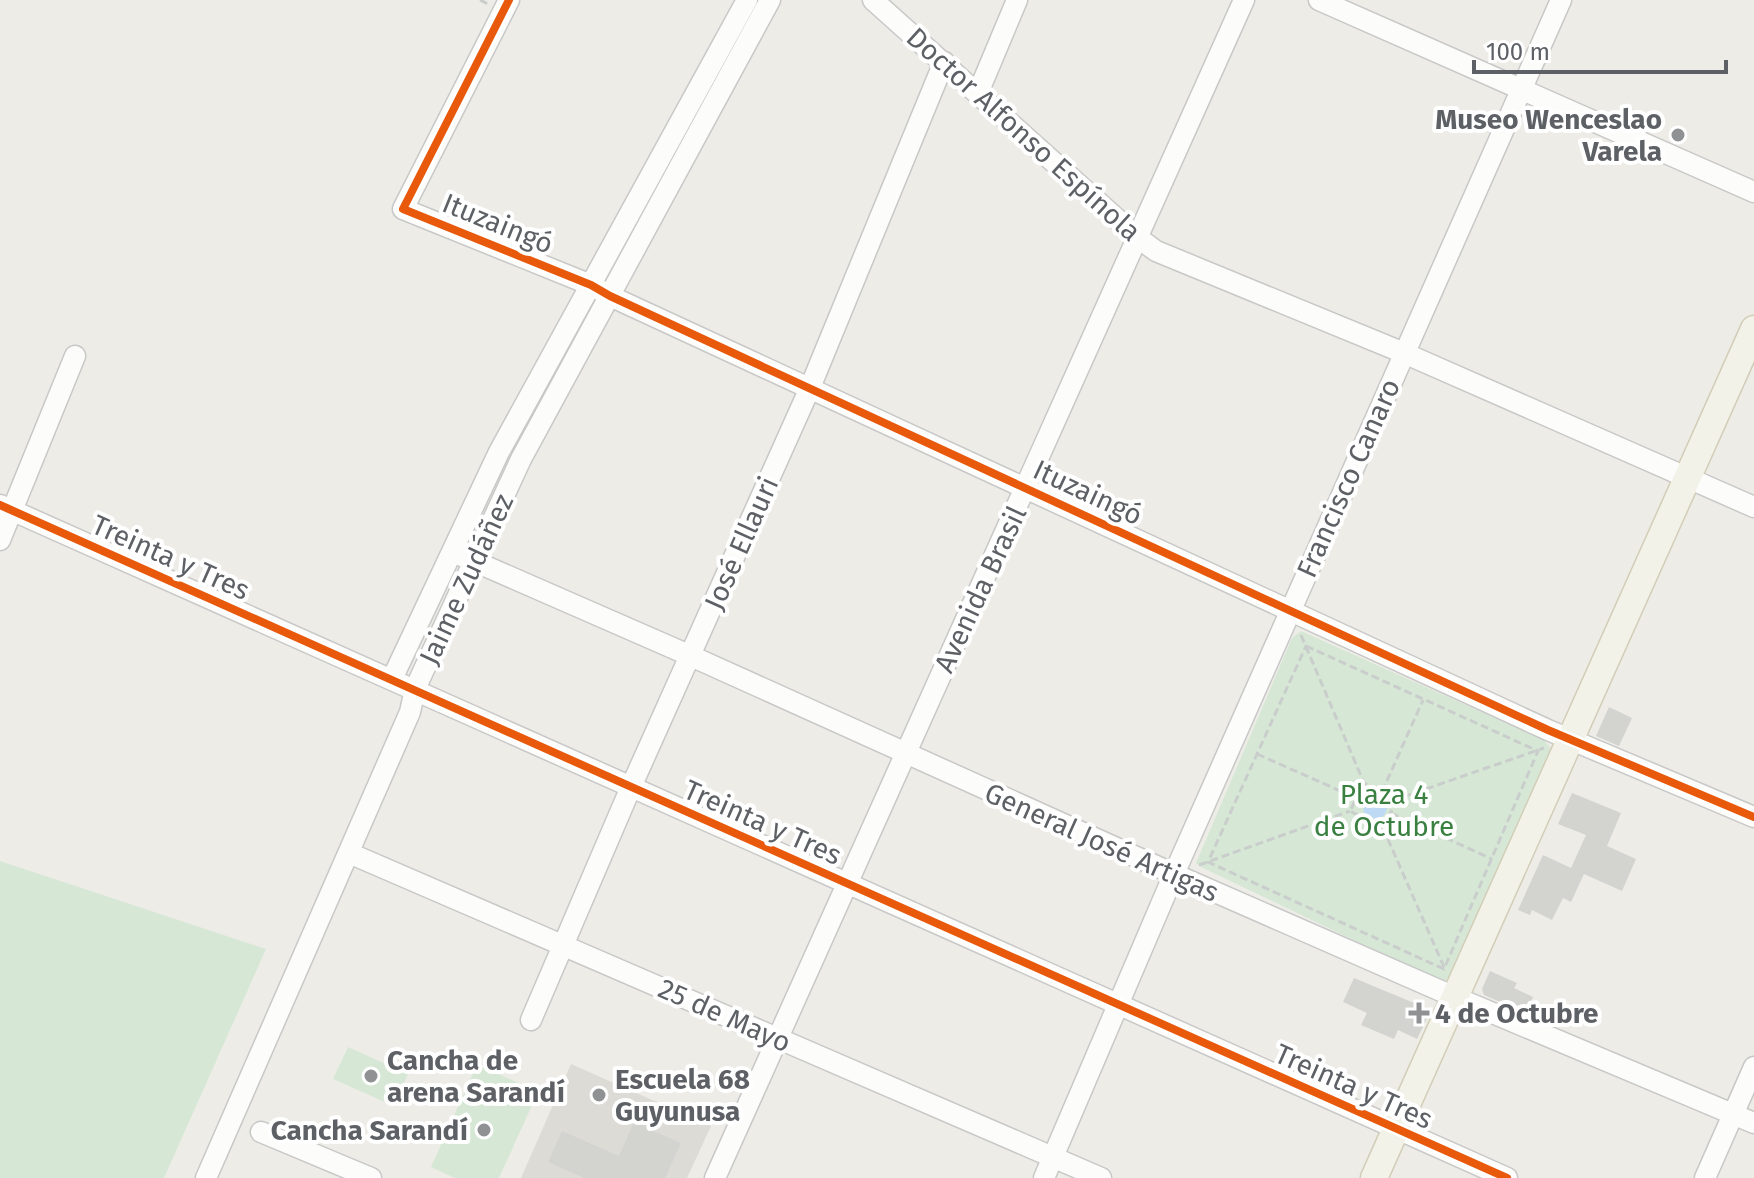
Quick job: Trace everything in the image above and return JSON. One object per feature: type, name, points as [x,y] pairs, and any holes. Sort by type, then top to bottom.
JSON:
[{"type":"main road","points":[[1374,1178],[1754,329]]},
{"type":"street","name":"Ituzaingó","points":[[509,0],[403,209],[591,285],[809,390],[1027,487],[1571,740],[1754,817]]},
{"type":"street","name":"Jaime Zudáñez","points":[[392,679],[499,452],[747,0]]},
{"type":"street","name":"Jaime Zudáñez","points":[[206,1178],[410,712],[415,689],[521,459],[770,0]]},
{"type":"street","name":"Doctor Alfonso Espínola","points":[[873,0],[1156,251],[1404,353],[1754,507]]},
{"type":"street","points":[[978,93],[1017,0]]},
{"type":"street","name":"Avenida Brasil","points":[[715,1178],[1244,0]]},
{"type":"street","points":[[1319,0],[1754,192]]},
{"type":"street","name":"Francisco Canaro","points":[[1044,1178],[1290,609],[1561,0]]},
{"type":"street","name":"José Ellauri","points":[[531,1020],[631,787],[809,390],[944,62]]},
{"type":"street","points":[[0,540],[6,508],[75,356]]},
{"type":"street","name":"Treinta y Tres","points":[[6,508],[1507,1178]]},
{"type":"street","name":"General José Artigas","points":[[453,552],[1174,874],[1754,1123]]},
{"type":"street","name":"25 de Mayo","points":[[349,853],[1101,1178]]},
{"type":"street","points":[[1705,1178],[1754,1067]]},
{"type":"street","points":[[261,1132],[371,1178]]},
{"type":"path","points":[[1290,609],[1364,783],[1397,799],[1571,740]]},
{"type":"path","points":[[1306,646],[1538,751]]},
{"type":"path","points":[[1208,862],[1306,646]]},
{"type":"path","points":[[1382,792],[1423,699]]},
{"type":"path","points":[[1444,969],[1538,751]]},
{"type":"path","points":[[1257,754],[1356,799]]},
{"type":"path","points":[[1174,874],[1350,811],[1364,783]]},
{"type":"path","points":[[1383,828],[1397,799]]},
{"type":"path","points":[[1350,811],[1383,828],[1444,969]]},
{"type":"path","points":[[1391,813],[1492,859]]},
{"type":"path","points":[[1208,862],[1444,969]]},
{"type":"shaded area","name":"Escuela 68 Guyunusa","points":[[571,1064],[711,1126],[687,1178],[521,1178]]},
{"type":"green space","name":"Plaza 4 de Octubre","points":[[1301,631],[1544,740],[1552,750],[1452,979],[1439,981],[1196,863],[1292,638]]},
{"type":"green space","points":[[0,861],[266,949],[164,1178],[0,1178]]},
{"type":"green space","name":"Cancha de arena Sarandí","points":[[348,1047],[408,1074],[394,1106],[333,1079]]},
{"type":"green space","name":"Cancha Sarandí","points":[[477,1064],[538,1092],[499,1178],[455,1178],[431,1167]]},
{"type":"water","points":[[1375,795],[1384,798],[1387,807],[1384,816],[1375,819],[1366,816],[1363,807],[1366,798]]},
{"type":"building","points":[[1609,707],[1632,718],[1619,746],[1596,736]]},
{"type":"building","points":[[1572,793],[1621,813],[1607,846],[1636,859],[1622,891],[1584,874],[1571,902],[1563,898],[1552,920],[1532,910],[1530,915],[1518,910],[1543,855],[1571,868],[1586,835],[1558,824]]},
{"type":"building","points":[[1490,971],[1517,983],[1514,988],[1533,997],[1526,1013],[1484,995],[1482,989]]},
{"type":"building","points":[[1354,978],[1426,1008],[1429,1014],[1417,1039],[1398,1030],[1394,1039],[1361,1025],[1367,1013],[1343,1002]]},
{"type":"building","points":[[639,1111],[656,1118],[651,1130],[681,1143],[665,1178],[584,1178],[548,1162],[562,1131],[619,1156]]},
{"type":"cycle path","points":[[509,0],[403,209],[591,285],[1548,730],[1754,817]]},
{"type":"cycle path","points":[[0,505],[1507,1178]]},
{"type":"place","name":"Museo Wenceslao Varela","points":[[1678,135]]},
{"type":"place","name":"4 de Octubre","points":[[1419,1013]]},
{"type":"place","name":"Cancha de arena Sarandí","points":[[371,1076]]},
{"type":"place","name":"Escuela 68 Guyunusa","points":[[599,1095]]},
{"type":"place","name":"Cancha Sarandí","points":[[484,1130]]}]
